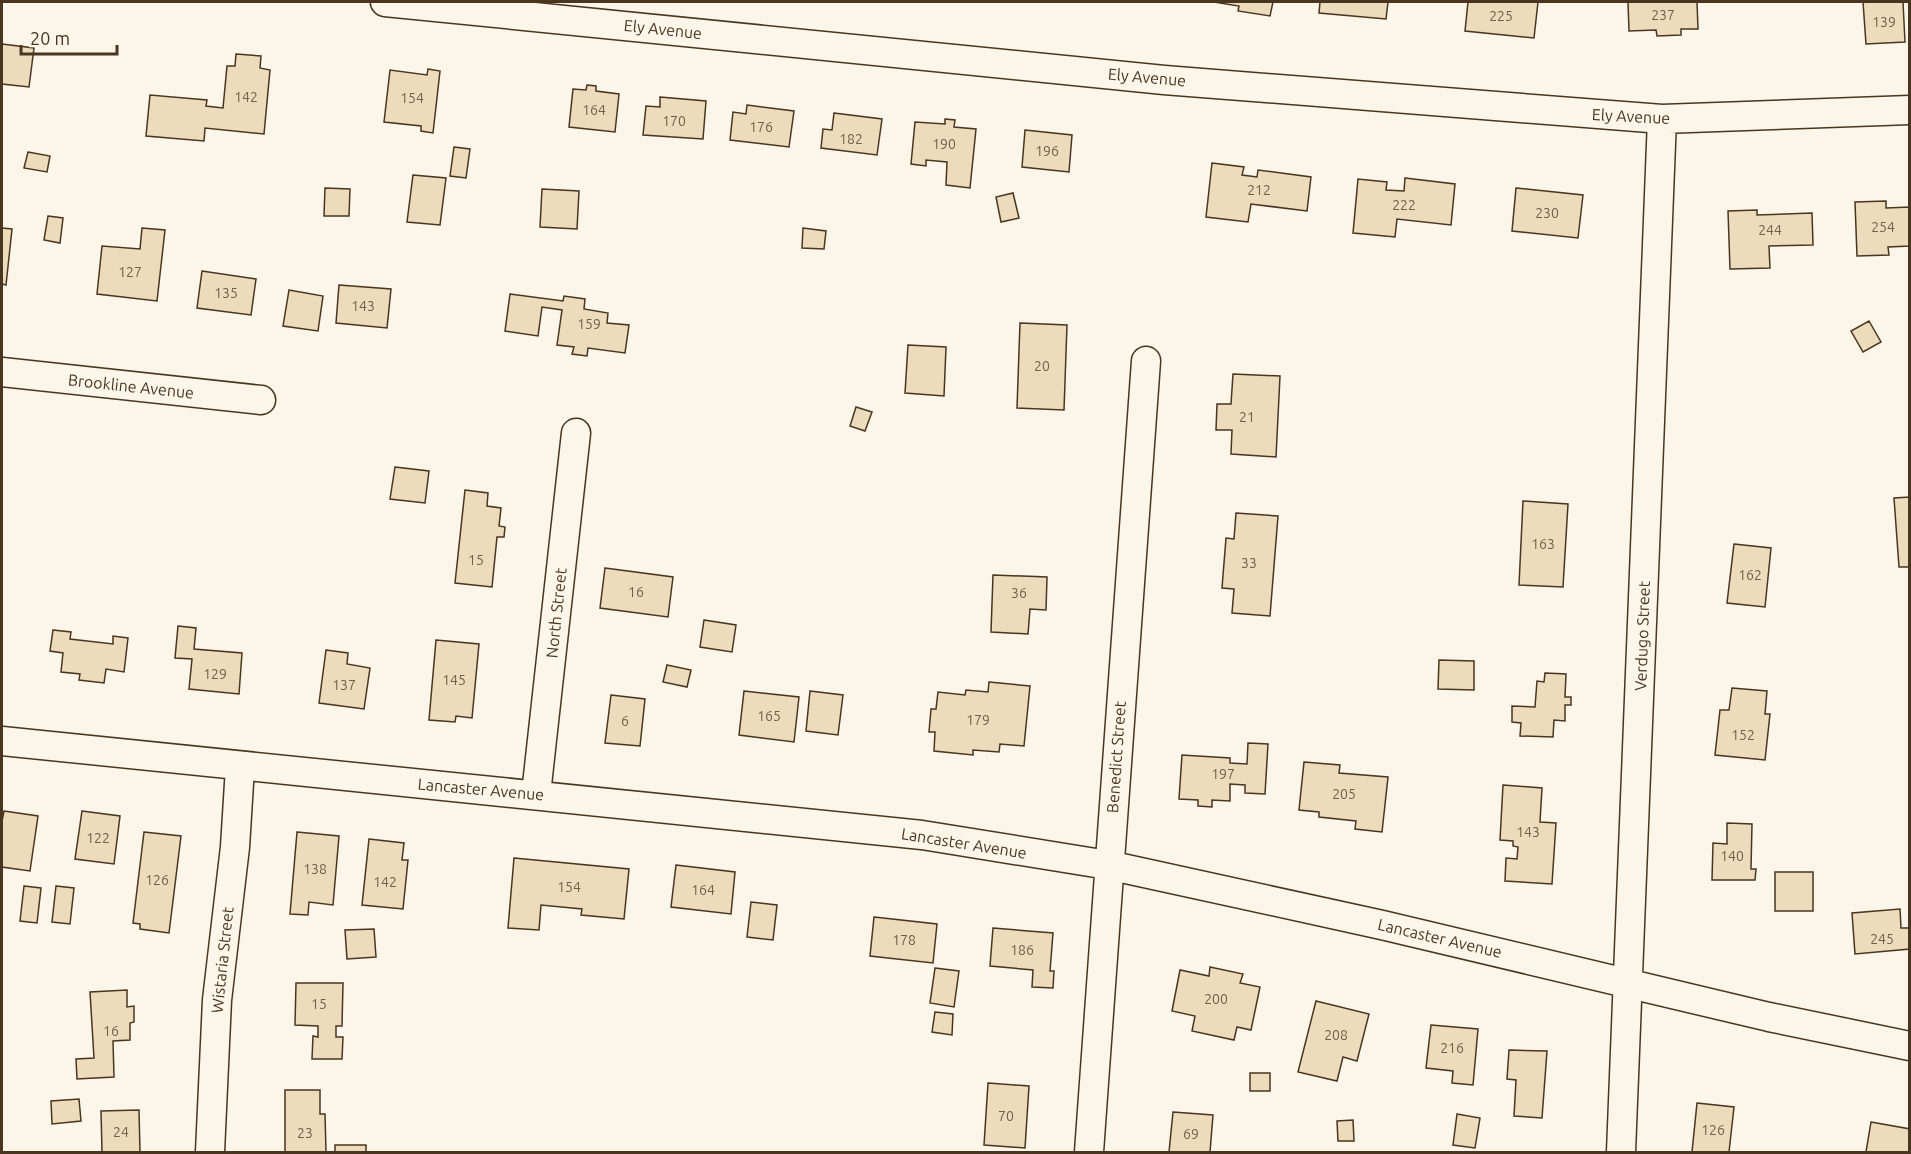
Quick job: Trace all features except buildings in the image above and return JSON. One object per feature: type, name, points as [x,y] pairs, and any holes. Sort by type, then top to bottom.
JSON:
[{"type":"street","name":"Ely Avenue","points":[[386,2],[510,8],[1164,80],[1662,119],[1910,110]]},
{"type":"street","name":"Verdugo Street","points":[[1621,1152],[1662,119]]},
{"type":"street","name":"Benedict Street","points":[[1089,1152],[1146,361]]},
{"type":"street","name":"Brookline Avenue","points":[[2,372],[261,400]]},
{"type":"street","name":"North Street","points":[[536,794],[576,433]]},
{"type":"street","name":"Lancaster Avenue","points":[[2,741],[922,835],[1108,865],[1628,982],[1769,1017],[1910,1046]]},
{"type":"street","name":"Wistaria Street","points":[[210,1152],[217,1000],[235,848],[240,767]]}]
